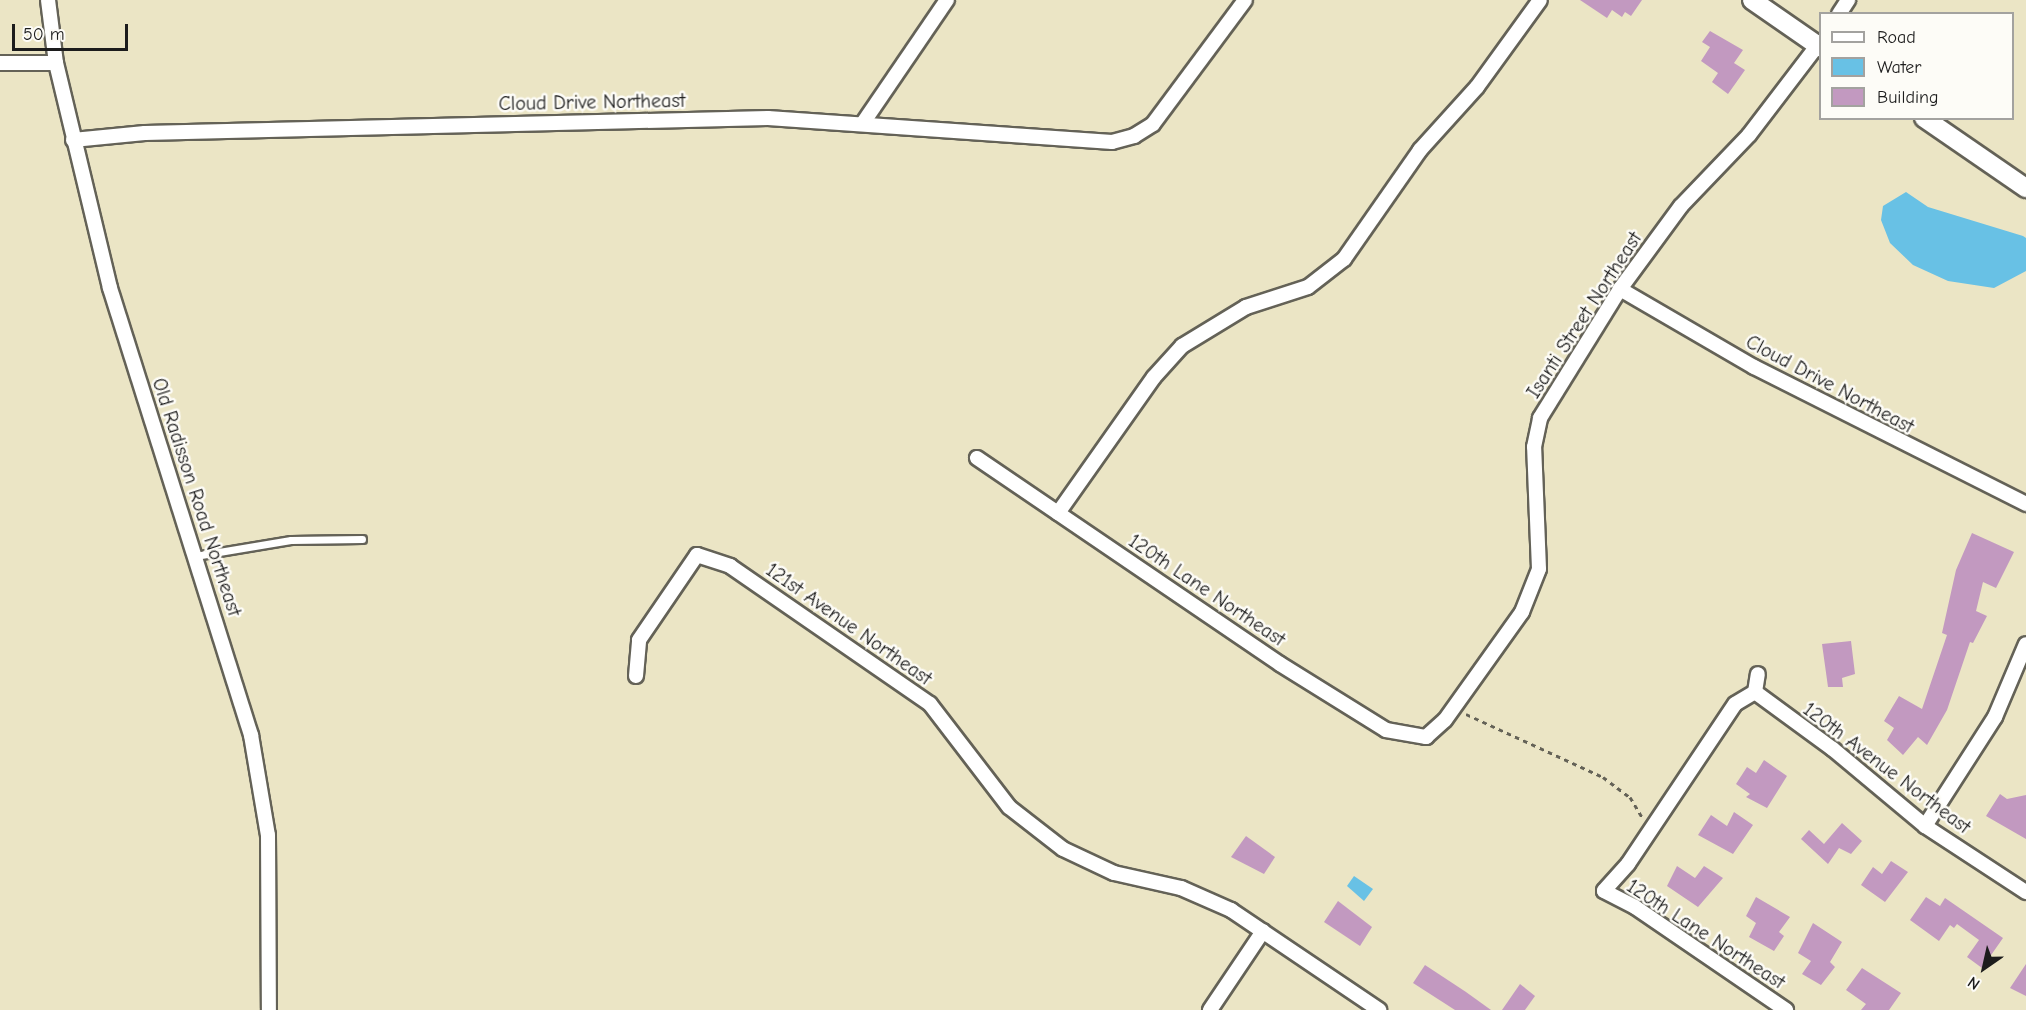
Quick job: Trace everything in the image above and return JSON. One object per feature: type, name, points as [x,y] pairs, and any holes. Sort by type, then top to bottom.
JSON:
[{"type":"street","name":"Old Radisson Road Northeast","points":[[48,0],[56,63],[110,288],[251,735],[262,790],[270,879],[269,1010]]},
{"type":"street","points":[[863,123],[947,0]]},
{"type":"street","name":"Cloud Drive Northeast","points":[[73,140],[145,133],[768,118],[1112,142],[1134,136],[1153,124],[1245,0]]},
{"type":"street","points":[[1058,513],[1154,377],[1182,345],[1246,307],[1308,287],[1344,259],[1420,150],[1477,87],[1540,0]]},
{"type":"street","points":[[1752,0],[1819,44]]},
{"type":"street","name":"Isanti Street Northeast","points":[[1423,736],[1454,707],[1522,612],[1539,569],[1534,447],[1540,418],[1620,289],[1681,206],[1749,135],[1819,46]]},
{"type":"street","points":[[0,63],[56,63]]},
{"type":"street","points":[[1927,120],[2026,188]]},
{"type":"street","name":"Cloud Drive Northeast","points":[[1620,289],[1765,372],[2026,504]]},
{"type":"street","name":"120th Lane Northeast","points":[[977,458],[1386,730],[1423,736]]},
{"type":"street","name":"121st Avenue Northeast","points":[[636,676],[639,640],[698,555],[730,566],[909,686],[942,718],[1010,807],[1063,849],[1114,873],[1207,898],[1263,931],[1379,1010]]},
{"type":"street","points":[[1925,826],[1995,717],[2026,644]]},
{"type":"street","points":[[1653,827],[1735,704],[1755,692],[1758,674]]},
{"type":"street","name":"120th Avenue Northeast","points":[[1755,692],[1833,749],[1925,826],[2026,892]]},
{"type":"street","name":"120th Lane Northeast","points":[[1653,827],[1604,891],[1635,907],[1786,1010]]},
{"type":"street","points":[[1209,1010],[1263,931]]},
{"type":"lane","points":[[195,556],[291,540],[362,539]]},
{"type":"path","points":[[1454,707],[1492,723],[1519,741],[1604,777],[1630,797],[1637,812],[1653,827]]},
{"type":"water","points":[[1906,192],[1928,207],[2023,236],[2026,238],[2026,271],[1994,288],[1948,281],[1913,265],[1890,243],[1881,220],[1883,206]]},
{"type":"water","points":[[1354,876],[1373,889],[1364,901],[1347,886]]},
{"type":"building","points":[[1580,0],[1642,0],[1631,16],[1625,12],[1622,17],[1612,10],[1607,18]]},
{"type":"building","points":[[1710,31],[1743,50],[1734,63],[1745,70],[1728,94],[1712,82],[1718,73],[1701,61],[1710,47],[1702,42]]},
{"type":"building","points":[[1972,533],[2014,552],[1996,588],[1983,582],[1976,611],[1987,616],[1973,643],[1970,642],[1947,710],[1927,745],[1918,737],[1903,755],[1887,740],[1894,728],[1884,721],[1899,696],[1922,709],[1947,635],[1942,633],[1956,570]]},
{"type":"building","points":[[1851,641],[1855,674],[1842,678],[1843,687],[1828,687],[1822,644]]},
{"type":"building","points":[[1764,760],[1787,776],[1767,808],[1746,797],[1750,794],[1736,784],[1747,767],[1756,773]]},
{"type":"building","points":[[2000,794],[2007,799],[2026,795],[2026,839],[1986,816]]},
{"type":"building","points":[[1734,812],[1753,825],[1733,854],[1698,835],[1711,815],[1727,826]]},
{"type":"building","points":[[1842,823],[1862,841],[1851,854],[1839,848],[1828,864],[1801,839],[1809,830],[1824,844]]},
{"type":"building","points":[[1246,836],[1275,857],[1264,874],[1231,857]]},
{"type":"building","points":[[1891,861],[1908,872],[1885,902],[1861,885],[1873,867],[1882,874]]},
{"type":"building","points":[[1677,866],[1695,878],[1704,866],[1723,878],[1698,907],[1667,886]]},
{"type":"building","points":[[1756,897],[1790,917],[1779,932],[1784,936],[1774,951],[1749,937],[1756,923],[1746,916]]},
{"type":"building","points":[[1926,897],[1940,906],[1945,898],[2003,938],[1982,968],[1967,957],[1979,940],[1957,924],[1954,928],[1950,925],[1939,941],[1910,920]]},
{"type":"building","points":[[1338,901],[1372,927],[1360,946],[1324,922]]},
{"type":"building","points":[[1813,923],[1842,942],[1830,962],[1835,967],[1821,985],[1802,974],[1811,961],[1798,953]]},
{"type":"building","points":[[2026,964],[2026,996],[2010,988]]},
{"type":"building","points":[[1425,965],[1491,1010],[1455,1010],[1413,983]]},
{"type":"building","points":[[1862,968],[1901,993],[1889,1010],[1861,1010],[1866,1004],[1846,990]]},
{"type":"building","points":[[1520,984],[1535,996],[1525,1010],[1502,1010]]}]
